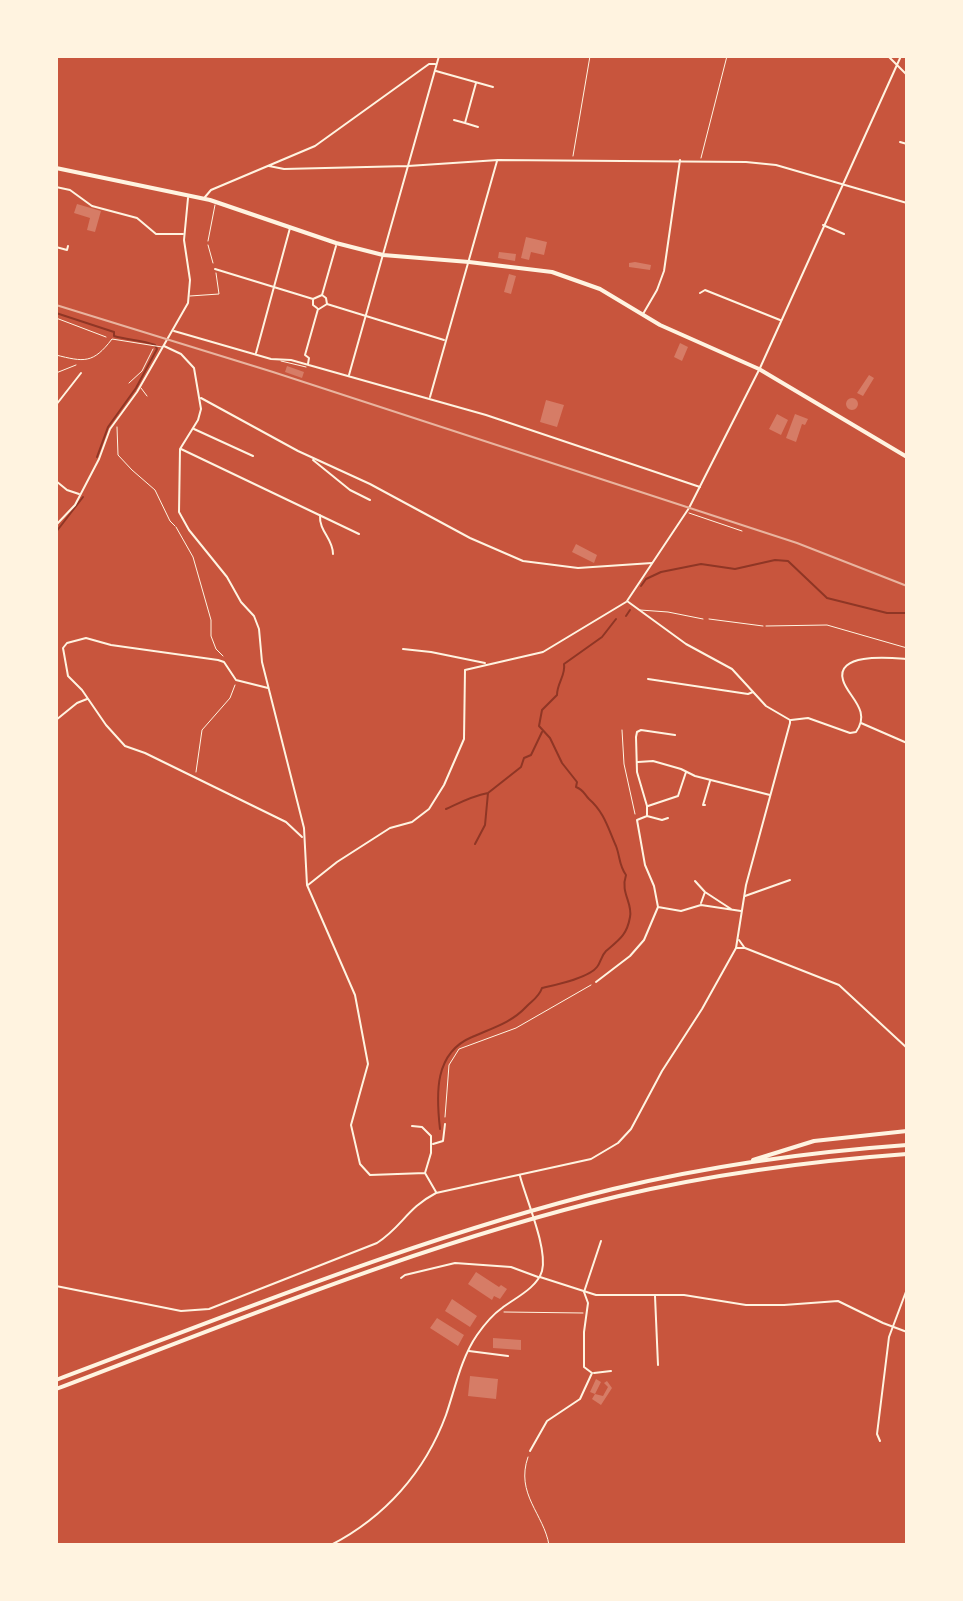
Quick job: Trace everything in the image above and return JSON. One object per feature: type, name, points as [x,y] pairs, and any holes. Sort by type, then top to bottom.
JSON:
[{"type":"main road","points":[[56,168],[216,202],[336,243],[383,255],[552,272],[600,289],[642,316],[759,369],[907,457]]},
{"type":"main road","points":[[743,1164],[807,1142],[907,1131]]},
{"type":"main road","points":[[56,1380],[355,1268],[493,1222],[616,1188],[743,1164],[907,1145]]},
{"type":"main road","points":[[56,1389],[397,1263],[548,1215],[652,1189],[737,1173],[907,1154]]},
{"type":"street","points":[[349,377],[439,56]]},
{"type":"street","points":[[888,56],[907,75]]},
{"type":"street","points":[[307,885],[390,828],[412,822],[429,809],[444,785],[464,739],[463,673],[468,668],[543,652],[627,601],[700,487],[759,369],[901,56]]},
{"type":"street","points":[[204,199],[211,190],[315,146],[429,64],[436,64]]},
{"type":"street","points":[[435,70],[493,87]]},
{"type":"street","points":[[465,123],[476,82]]},
{"type":"street","points":[[454,120],[478,127]]},
{"type":"street","points":[[900,142],[907,144]]},
{"type":"street","points":[[269,166],[284,169],[498,160],[700,160],[776,165],[907,203]]},
{"type":"street","points":[[430,399],[498,160]]},
{"type":"street","points":[[642,316],[663,277],[680,160]]},
{"type":"street","points":[[56,187],[70,190],[92,206],[137,218],[156,234],[184,234]]},
{"type":"street","points":[[56,525],[81,494],[110,429],[174,331],[190,296],[184,234],[189,197]]},
{"type":"street","points":[[208,241],[216,202]]},
{"type":"street","points":[[823,225],[844,234]]},
{"type":"street","points":[[255,355],[290,227]]},
{"type":"street","points":[[322,295],[336,243]]},
{"type":"street","points":[[56,247],[67,250],[68,246]]},
{"type":"street","points":[[215,269],[313,299],[322,295]]},
{"type":"street","points":[[190,296],[219,294],[216,273]]},
{"type":"street","points":[[700,293],[705,290],[781,321]]},
{"type":"street","points":[[322,295],[327,304]]},
{"type":"street","points":[[313,299],[313,305],[318,309]]},
{"type":"street","points":[[327,304],[446,341]]},
{"type":"street","points":[[318,309],[327,304]]},
{"type":"street","points":[[297,363],[305,355],[318,309]]},
{"type":"street","points":[[174,331],[486,415],[700,487]]},
{"type":"street","points":[[56,355],[81,362],[100,354],[112,339],[154,347],[165,345],[181,354],[194,368],[200,415],[180,449],[179,512],[189,530],[222,569],[241,602],[254,616],[259,631],[261,658],[304,828],[307,885],[355,995],[368,1058],[351,1125],[360,1164],[370,1175],[425,1173]]},
{"type":"street","points":[[129,383],[142,371],[154,347]]},
{"type":"street","points":[[305,355],[309,358],[308,365]]},
{"type":"street","points":[[56,405],[81,373]]},
{"type":"street","points":[[140,387],[147,396]]},
{"type":"street","points":[[200,398],[309,457],[370,484],[470,538],[523,561],[578,568],[652,563]]},
{"type":"street","points":[[193,428],[253,456]]},
{"type":"street","points":[[180,449],[359,534]]},
{"type":"street","points":[[309,457],[350,490],[370,500]]},
{"type":"street","points":[[56,481],[61,489],[81,494]]},
{"type":"street","points":[[686,513],[742,531]]},
{"type":"street","points":[[320,514],[321,529],[333,546],[333,554]]},
{"type":"street","points":[[627,601],[686,644],[732,669],[769,708],[790,720],[808,718],[850,733],[858,730],[860,723],[856,699],[844,684],[842,676],[845,669],[851,662],[860,659],[907,659]]},
{"type":"street","points":[[640,610],[703,619]]},
{"type":"street","points":[[766,626],[827,625],[907,648]]},
{"type":"street","points":[[269,689],[236,680],[224,662],[218,660],[111,645],[86,638],[67,643],[63,648],[68,676],[125,746],[286,822],[297,829],[303,838]]},
{"type":"street","points":[[403,649],[486,663]]},
{"type":"street","points":[[648,679],[748,694],[754,692]]},
{"type":"street","points":[[56,720],[77,703],[88,699]]},
{"type":"street","points":[[56,1286],[181,1311],[203,1310],[377,1243],[416,1204],[436,1193],[591,1159],[618,1143],[631,1129],[736,948],[744,896],[790,720]]},
{"type":"street","points":[[860,723],[907,743]]},
{"type":"street","points":[[647,816],[638,778],[637,732],[675,735]]},
{"type":"street","points":[[637,762],[653,761],[770,796]]},
{"type":"street","points":[[647,806],[678,796],[686,772]]},
{"type":"street","points":[[705,805],[710,780]]},
{"type":"street","points":[[596,982],[630,956],[644,940],[658,907],[645,865],[637,820],[647,816],[662,820],[668,818]]},
{"type":"street","points":[[744,896],[790,880]]},
{"type":"street","points":[[695,881],[705,892],[732,910]]},
{"type":"street","points":[[701,905],[705,892]]},
{"type":"street","points":[[658,907],[681,911],[701,905],[742,911]]},
{"type":"street","points":[[739,940],[745,948]]},
{"type":"street","points":[[736,948],[745,948],[836,983],[907,1048]]},
{"type":"street","points":[[432,1144],[443,1141],[445,1124]]},
{"type":"street","points":[[412,1126],[428,1131],[432,1144],[425,1173],[436,1193]]},
{"type":"street","points":[[331,1545],[357,1531],[390,1503],[409,1481],[436,1439],[468,1350],[498,1311],[539,1277],[543,1263],[520,1175]]},
{"type":"street","points":[[601,1241],[584,1292],[588,1303],[584,1367],[592,1373],[611,1371]]},
{"type":"street","points":[[401,1278],[455,1263],[511,1267],[596,1295],[684,1295],[746,1305],[838,1301],[907,1332]]},
{"type":"street","points":[[880,1441],[877,1434],[892,1327],[907,1289]]},
{"type":"street","points":[[588,1303],[596,1295]]},
{"type":"street","points":[[655,1295],[658,1365]]},
{"type":"street","points":[[468,1350],[508,1356]]},
{"type":"street","points":[[530,1451],[553,1414],[580,1399],[592,1373]]},
{"type":"path","points":[[572,160],[590,56]]},
{"type":"path","points":[[700,160],[727,56]]},
{"type":"path","points":[[208,241],[213,264]]},
{"type":"path","points":[[56,318],[112,339]]},
{"type":"path","points":[[56,373],[81,362]]},
{"type":"path","points":[[118,417],[118,455],[155,490],[193,557],[211,620],[211,636],[216,649],[223,656]]},
{"type":"path","points":[[703,619],[766,626]]},
{"type":"path","points":[[195,778],[202,730],[230,698],[236,680]]},
{"type":"path","points":[[622,730],[624,764],[637,820]]},
{"type":"path","points":[[445,1124],[449,1065],[459,1049],[516,1028],[596,982]]},
{"type":"path","points":[[498,1311],[587,1313]]},
{"type":"path","points":[[530,1451],[525,1465],[528,1497],[549,1545]]},
{"type":"building","points":[[77,204],[101,211],[95,232],[87,230],[90,218],[74,213]]},
{"type":"building","points":[[526,237],[547,242],[544,255],[531,252],[529,260],[521,258]]},
{"type":"building","points":[[499,252],[516,254],[515,261],[498,258]]},
{"type":"building","points":[[629,263],[651,265],[650,270],[629,267]]},
{"type":"building","points":[[509,274],[516,276],[511,294],[504,292]]},
{"type":"building","points":[[680,343],[688,347],[682,361],[674,357]]},
{"type":"building","points":[[287,366],[304,372],[302,378],[285,372]]},
{"type":"building","points":[[869,375],[874,378],[863,396],[857,393]]},
{"type":"building","points":[[852,398],[858,404],[852,410],[846,404]]},
{"type":"building","points":[[546,400],[564,405],[557,427],[540,422]]},
{"type":"building","points":[[777,414],[788,420],[781,435],[769,429]]},
{"type":"building","points":[[795,414],[808,419],[805,425],[802,424],[796,442],[786,438]]},
{"type":"building","points":[[576,544],[597,555],[594,563],[572,552]]},
{"type":"building","points":[[476,1272],[507,1289],[500,1299],[494,1296],[492,1300],[468,1284]]},
{"type":"building","points":[[452,1299],[477,1316],[470,1327],[445,1311]]},
{"type":"building","points":[[437,1318],[464,1335],[458,1346],[430,1328]]},
{"type":"building","points":[[493,1338],[521,1340],[521,1350],[493,1348]]},
{"type":"building","points":[[470,1376],[498,1379],[496,1399],[468,1396]]},
{"type":"building","points":[[596,1379],[601,1382],[595,1394],[590,1392]]},
{"type":"building","points":[[607,1381],[612,1388],[601,1405],[592,1399],[595,1394],[603,1396],[608,1387],[604,1383]]},
{"type":"waterway","points":[[56,313],[114,332],[114,336],[155,345],[157,349],[136,388],[108,427],[97,457]]},
{"type":"waterway","points":[[56,532],[83,497]]},
{"type":"waterway","points":[[641,586],[646,579],[661,572],[701,564],[735,569],[775,560],[788,561],[827,598],[887,613],[907,613]]},
{"type":"waterway","points":[[626,616],[630,610]]},
{"type":"waterway","points":[[440,1129],[438,1089],[450,1053],[472,1037],[514,1017],[536,998],[542,988],[593,971],[604,953],[622,937],[629,923],[626,875],[608,827],[598,809],[576,787],[577,782],[539,726],[542,710],[557,695],[564,664],[602,637],[616,619]]},
{"type":"waterway","points":[[475,844],[485,825],[488,793],[521,767],[524,758],[531,755],[542,732]]},
{"type":"waterway","points":[[446,809],[488,793]]},
{"type":"railway","points":[[56,305],[273,372],[797,543],[907,586]]}]
